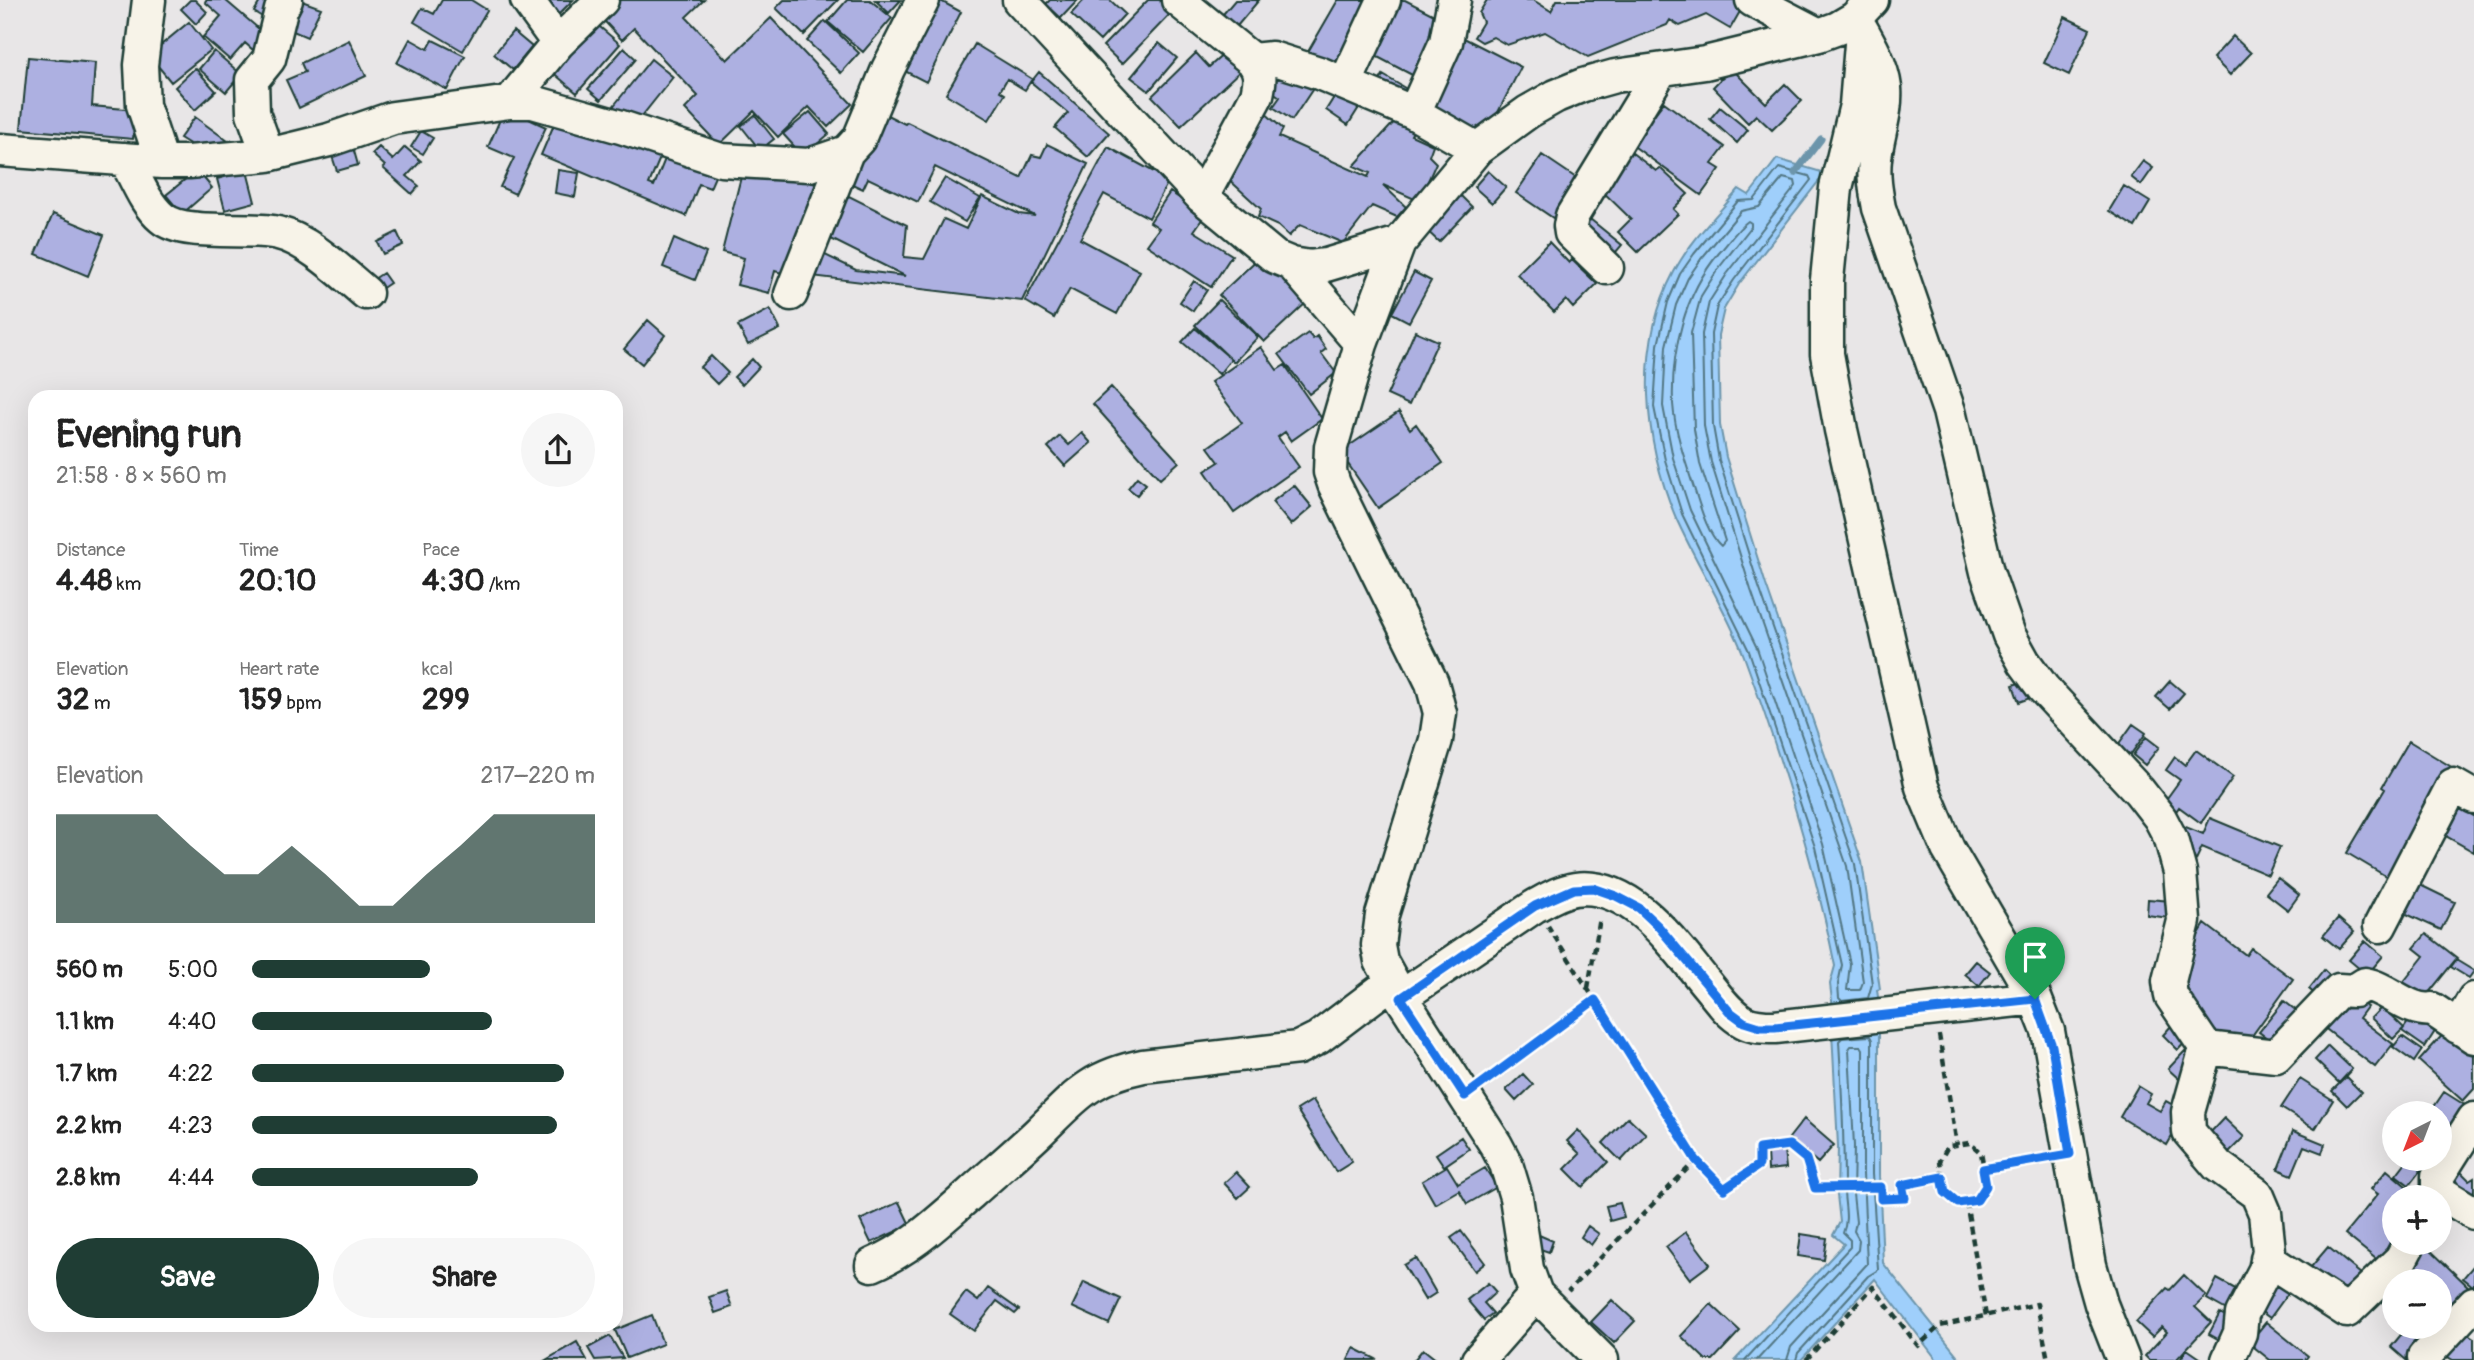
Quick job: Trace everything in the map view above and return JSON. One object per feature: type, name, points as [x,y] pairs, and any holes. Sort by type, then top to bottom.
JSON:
[{"type":"street","points":[[149,0],[141,65],[143,106],[162,162]]},
{"type":"street","points":[[268,155],[253,113],[252,80],[269,59],[286,0]]},
{"type":"street","points":[[527,0],[558,43]]},
{"type":"street","points":[[510,102],[558,43],[602,0]]},
{"type":"street","points":[[791,294],[847,152],[859,139],[888,69],[923,0]]},
{"type":"street","points":[[1019,0],[1202,197],[1275,257],[1310,267],[1326,265],[1399,243]]},
{"type":"street","points":[[1178,0],[1252,60],[1259,68],[1261,78],[1257,95],[1202,197]]},
{"type":"street","points":[[1345,84],[1384,0]]},
{"type":"street","points":[[1413,113],[1446,42],[1454,0]]},
{"type":"street","points":[[1752,0],[1819,35]]},
{"type":"street","points":[[1602,1360],[1543,1302],[1527,1269],[1512,1180],[1496,1145],[1381,961],[1378,930],[1436,740],[1440,713],[1432,683],[1334,484],[1330,472],[1331,447],[1361,344],[1399,243],[1477,149],[1528,112],[1583,85],[1615,76],[1705,63],[1819,35],[1863,16]]},
{"type":"street","points":[[1863,16],[1856,105],[1836,188],[1831,231],[1827,280],[1829,366],[1922,787],[1937,828],[1960,873],[2035,999],[2045,1023],[2052,1046],[2094,1282],[2123,1360]]},
{"type":"street","points":[[1863,16],[1885,88],[1885,106],[1875,160],[1879,208],[1950,411],[1976,532],[1998,607],[2024,663],[2043,688],[2139,791],[2160,818],[2171,839],[2180,872],[2184,921],[2169,981],[2171,996],[2206,1048],[2276,1056],[2339,990],[2354,990],[2365,984],[2376,986],[2421,1011],[2432,1009],[2466,1032],[2474,999]]},
{"type":"street","points":[[1252,60],[1272,58],[1319,73],[1413,113],[1477,149]]},
{"type":"street","points":[[1607,268],[1571,233],[1572,216],[1661,70]]},
{"type":"street","points":[[0,150],[162,162],[268,155],[329,140],[393,118],[510,102],[533,102],[721,160],[809,165],[847,152]]},
{"type":"street","points":[[125,159],[149,204],[163,219],[179,227],[277,232],[298,240],[366,293]]},
{"type":"street","points":[[1292,264],[1361,344]]},
{"type":"street","points":[[2380,926],[2453,785],[2474,797]]},
{"type":"street","points":[[872,1265],[890,1258],[933,1227],[1039,1132],[1072,1098],[1099,1079],[1119,1070],[1143,1066],[1298,1048],[1535,906],[1574,889],[1593,888],[1639,908],[1658,926],[1729,1011],[1744,1022],[1760,1027],[2035,999]]},
{"type":"street","points":[[2206,1048],[2188,1112],[2189,1132],[2218,1166],[2257,1194],[2265,1213],[2269,1251],[2265,1270],[2242,1314],[2240,1333],[2228,1360]]},
{"type":"street","points":[[2437,1185],[2438,1176],[2474,1119]]},
{"type":"street","points":[[2452,1202],[2474,1213]]},
{"type":"street","points":[[2267,1259],[2347,1311],[2403,1255]]},
{"type":"street","points":[[1478,1360],[1543,1302]]},
{"type":"street","points":[[2424,1357],[2474,1303]]},
{"type":"path","points":[[1588,989],[1605,892]]},
{"type":"path","points":[[1535,906],[1696,1160],[1724,1189],[1759,1165],[1759,1149],[1789,1145],[1806,1159],[1815,1188],[1881,1187],[1881,1199],[1905,1198],[1902,1185],[1942,1177]]},
{"type":"path","points":[[1465,1096],[1595,1000]]},
{"type":"path","points":[[1934,1009],[1957,1145]]},
{"type":"path","points":[[1970,1143],[1981,1153],[1986,1186],[1977,1200],[1958,1203],[1945,1192],[1940,1161],[1948,1146],[1957,1145],[1970,1143]]},
{"type":"path","points":[[1983,1169],[2070,1154]]},
{"type":"path","points":[[1543,1302],[1632,1223],[1696,1160]]},
{"type":"path","points":[[1966,1202],[1986,1315]]},
{"type":"path","points":[[1806,1360],[1873,1287],[1918,1346],[1940,1325],[2037,1304],[2048,1360]]},
{"type":"water","points":[[1777,159],[1825,173],[1739,284],[1724,309],[1718,335],[1720,425],[1726,457],[1766,585],[1862,862],[1880,989],[1877,990],[1879,1004],[1833,1009],[1830,984],[1835,966],[1796,810],[1744,656],[1729,621],[1684,535],[1665,489],[1651,427],[1648,395],[1653,331],[1661,301],[1680,261],[1739,189],[1749,195]]},
{"type":"water","points":[[1879,1028],[1879,1174],[1883,1263],[1961,1360],[1937,1360],[1875,1279],[1801,1360],[1735,1360],[1844,1244],[1833,1235],[1840,1222],[1832,1032]]},
{"type":"building","points":[[190,0],[195,0],[207,12],[196,24],[181,9]]},
{"type":"building","points":[[206,0],[225,0],[266,35],[253,50],[245,43],[230,60],[203,37],[221,16]]},
{"type":"building","points":[[261,0],[273,3],[264,18],[254,12]]},
{"type":"building","points":[[299,0],[321,8],[307,37],[286,28]]},
{"type":"building","points":[[442,0],[471,0],[487,10],[463,51],[414,22],[422,8],[434,14]]},
{"type":"building","points":[[542,0],[573,0],[558,15]]},
{"type":"building","points":[[606,0],[704,0],[686,17],[727,60],[771,18],[852,104],[828,127],[809,107],[778,137],[754,111],[719,145],[685,109],[698,96],[634,28],[622,40],[594,10]]},
{"type":"building","points":[[784,0],[838,0],[804,35],[776,8]]},
{"type":"building","points":[[847,0],[870,0],[892,18],[863,52],[828,22]]},
{"type":"building","points":[[875,0],[901,0],[889,13]]},
{"type":"building","points":[[933,0],[939,0],[961,12],[926,82],[899,68]]},
{"type":"building","points":[[1050,0],[1078,0],[1061,18],[1046,4]]},
{"type":"building","points":[[1084,0],[1110,0],[1125,14],[1100,41],[1071,14]]},
{"type":"building","points":[[1148,0],[1163,0],[1174,10],[1122,64],[1103,46]]},
{"type":"building","points":[[1235,0],[1259,0],[1232,32],[1218,20]]},
{"type":"building","points":[[1338,0],[1377,0],[1333,74],[1305,57]]},
{"type":"building","points":[[1392,0],[1405,0],[1442,19],[1418,78],[1366,51]]},
{"type":"building","points":[[1487,0],[1533,0],[1551,11],[1557,0],[1741,0],[1742,8],[1730,29],[1706,15],[1680,26],[1670,20],[1667,25],[1588,57],[1545,32],[1507,45],[1493,37],[1482,42],[1474,37],[1483,22],[1479,13]]},
{"type":"building","points":[[587,16],[620,44],[577,93],[544,65]]},
{"type":"building","points":[[2065,17],[2090,29],[2069,75],[2044,63]]},
{"type":"building","points":[[825,21],[859,53],[841,73],[807,41]]},
{"type":"building","points":[[189,22],[211,50],[171,82],[149,55]]},
{"type":"building","points":[[513,31],[532,47],[513,70],[494,54]]},
{"type":"building","points":[[1460,36],[1521,67],[1486,136],[1425,105]]},
{"type":"building","points":[[2233,36],[2251,53],[2230,75],[2213,58]]},
{"type":"building","points":[[410,39],[428,49],[433,40],[465,56],[447,90],[397,63]]},
{"type":"building","points":[[349,40],[366,76],[299,108],[286,80],[305,72],[301,63]]},
{"type":"building","points":[[1159,43],[1177,58],[1149,91],[1131,77]]},
{"type":"building","points":[[975,44],[1032,79],[1025,90],[1007,79],[1000,91],[1005,94],[989,120],[946,94]]},
{"type":"building","points":[[624,48],[636,59],[601,100],[588,89]]},
{"type":"building","points":[[214,51],[241,74],[226,92],[199,69]]},
{"type":"building","points":[[1196,53],[1209,67],[1225,53],[1241,70],[1181,126],[1152,96]]},
{"type":"building","points":[[28,57],[95,63],[92,106],[136,110],[133,139],[21,129]]},
{"type":"building","points":[[651,59],[673,77],[634,126],[612,108]]},
{"type":"building","points":[[195,68],[216,91],[195,110],[175,87]]},
{"type":"building","points":[[1731,68],[1766,103],[1785,84],[1802,101],[1772,130],[1756,115],[1748,123],[1713,87]]},
{"type":"building","points":[[1283,69],[1312,90],[1292,120],[1273,107],[1280,97],[1269,89]]},
{"type":"building","points":[[1039,72],[1109,133],[1088,157],[1055,128],[1068,113],[1031,82]]},
{"type":"building","points":[[1383,75],[1410,91],[1402,105],[1377,86]]},
{"type":"building","points":[[1343,83],[1365,98],[1348,125],[1326,110]]},
{"type":"building","points":[[1664,102],[1725,147],[1712,164],[1720,169],[1701,195],[1624,139],[1639,119],[1646,125]]},
{"type":"building","points":[[1720,107],[1748,130],[1737,143],[1710,119]]},
{"type":"building","points":[[505,108],[546,127],[515,194],[500,187],[514,158],[488,147]]},
{"type":"building","points":[[877,110],[1021,178],[1032,155],[1041,157],[1047,144],[1088,164],[1022,301],[803,275],[815,250],[856,270],[905,276],[821,234],[841,192],[907,225],[904,257],[924,259],[944,219],[966,229],[982,196],[1019,214],[1035,216],[935,167],[918,202],[868,178],[863,189],[843,180]]},
{"type":"building","points":[[1262,110],[1283,129],[1279,137],[1368,177],[1370,173],[1354,166],[1397,119],[1415,127],[1411,135],[1433,145],[1429,156],[1436,163],[1419,201],[1383,185],[1406,207],[1397,217],[1372,206],[1343,243],[1300,225],[1289,236],[1278,226],[1258,217],[1261,209],[1225,176]]},
{"type":"building","points":[[810,112],[829,134],[803,156],[783,134]]},
{"type":"building","points":[[558,115],[660,158],[649,184],[654,186],[671,144],[719,167],[710,188],[699,184],[686,216],[541,155]]},
{"type":"building","points":[[755,115],[774,139],[760,150],[741,126]]},
{"type":"building","points":[[195,117],[228,141],[209,156],[180,138]]},
{"type":"building","points":[[421,131],[433,138],[423,154],[411,147]]},
{"type":"building","points":[[352,144],[358,165],[337,171],[330,150]]},
{"type":"building","points":[[379,147],[393,160],[405,147],[421,161],[407,176],[419,186],[412,194],[383,168],[385,166],[372,154]]},
{"type":"building","points":[[1108,147],[1169,180],[1149,218],[1104,194],[1080,239],[1140,271],[1117,314],[1070,289],[1054,318],[1025,301]]},
{"type":"building","points":[[1627,149],[1656,171],[1660,168],[1688,194],[1673,209],[1678,214],[1638,252],[1618,232],[1631,219],[1598,187]]},
{"type":"building","points":[[1542,155],[1585,184],[1559,222],[1516,193]]},
{"type":"building","points":[[2143,161],[2153,168],[2141,185],[2131,177]]},
{"type":"building","points":[[744,165],[820,185],[796,277],[775,271],[769,293],[737,285],[744,258],[722,252]]},
{"type":"building","points":[[197,170],[212,188],[182,214],[166,195]]},
{"type":"building","points":[[558,170],[579,173],[575,197],[555,193]]},
{"type":"building","points":[[247,171],[255,202],[225,210],[217,179]]},
{"type":"building","points":[[1488,171],[1506,187],[1492,203],[1474,187]]},
{"type":"building","points":[[945,178],[980,198],[965,222],[930,202]]},
{"type":"building","points":[[2124,186],[2150,202],[2135,227],[2109,211]]},
{"type":"building","points":[[1455,190],[1472,207],[1439,242],[1421,225]]},
{"type":"building","points":[[1170,192],[1205,215],[1194,231],[1232,255],[1211,287],[1147,245],[1159,228],[1150,222]]},
{"type":"building","points":[[53,214],[104,235],[88,276],[36,254]]},
{"type":"building","points":[[1590,219],[1622,245],[1610,259],[1579,233]]},
{"type":"building","points":[[397,232],[403,245],[383,254],[377,242]]},
{"type":"building","points":[[674,239],[706,253],[695,280],[663,267]]},
{"type":"building","points":[[1549,242],[1569,263],[1572,260],[1597,284],[1573,308],[1566,300],[1554,312],[1517,274]]},
{"type":"building","points":[[1262,255],[1307,302],[1264,342],[1219,295]]},
{"type":"building","points":[[1414,272],[1431,281],[1409,322],[1392,313]]},
{"type":"building","points":[[383,273],[390,283],[369,297],[362,287]]},
{"type":"building","points":[[1194,281],[1207,290],[1193,311],[1180,302]]},
{"type":"building","points":[[1219,300],[1258,337],[1234,362],[1195,325]]},
{"type":"building","points":[[770,309],[780,329],[748,345],[738,326]]},
{"type":"building","points":[[648,320],[665,335],[642,364],[624,349]]},
{"type":"building","points":[[1195,328],[1231,359],[1219,374],[1182,342]]},
{"type":"building","points":[[1415,331],[1438,341],[1409,405],[1387,395]]},
{"type":"building","points":[[1308,333],[1313,339],[1317,336],[1326,349],[1321,353],[1336,373],[1309,394],[1279,354]]},
{"type":"building","points":[[1261,347],[1277,370],[1285,365],[1322,419],[1291,441],[1285,432],[1278,437],[1299,467],[1234,513],[1205,471],[1219,462],[1208,447],[1242,423],[1211,382]]},
{"type":"building","points":[[711,356],[728,373],[717,384],[700,367]]},
{"type":"building","points":[[752,359],[759,367],[742,385],[734,377]]},
{"type":"building","points":[[1111,387],[1179,462],[1160,479],[1093,404]]},
{"type":"building","points":[[1399,412],[1410,429],[1416,424],[1443,463],[1378,508],[1340,452]]},
{"type":"building","points":[[1082,433],[1091,443],[1065,466],[1048,447],[1060,436],[1069,445]]},
{"type":"building","points":[[1137,477],[1146,484],[1137,495],[1128,488]]},
{"type":"building","points":[[1294,485],[1312,507],[1291,525],[1272,502]]},
{"type":"building","points":[[2027,680],[2033,697],[2019,702],[2013,685]]},
{"type":"building","points":[[2170,681],[2184,693],[2170,709],[2156,697]]},
{"type":"building","points":[[2133,724],[2146,733],[2128,758],[2115,749]]},
{"type":"building","points":[[2146,737],[2159,747],[2145,765],[2133,755]]},
{"type":"building","points":[[2409,741],[2450,766],[2421,814],[2389,878],[2347,853],[2385,789],[2382,787]]},
{"type":"building","points":[[2196,750],[2233,777],[2201,823],[2179,807],[2175,813],[2162,805],[2180,780],[2166,770],[2175,757],[2185,765]]},
{"type":"building","points":[[2454,805],[2474,816],[2474,852],[2439,832]]},
{"type":"building","points":[[2210,818],[2280,847],[2268,875],[2202,847],[2195,862],[2175,848],[2181,825],[2203,834]]},
{"type":"building","points":[[2278,878],[2299,895],[2288,910],[2266,893]]},
{"type":"building","points":[[2414,882],[2455,902],[2441,930],[2400,911]]},
{"type":"building","points":[[2148,899],[2171,901],[2169,918],[2147,915]]},
{"type":"building","points":[[2338,918],[2354,932],[2339,949],[2323,936]]},
{"type":"building","points":[[2205,924],[2246,955],[2251,948],[2293,979],[2246,1044],[2232,1047],[2192,1017],[2176,995],[2187,982],[2175,974]]},
{"type":"building","points":[[2426,934],[2457,958],[2419,1005],[2398,989],[2424,956],[2414,948]]},
{"type":"building","points":[[2365,941],[2383,956],[2367,975],[2349,960]]},
{"type":"building","points":[[2456,960],[2474,971],[2469,978],[2451,967]]},
{"type":"building","points":[[1976,961],[1990,972],[1979,986],[1965,974]]},
{"type":"building","points":[[2324,970],[2332,978],[2317,996],[2309,989]]},
{"type":"building","points":[[2347,993],[2367,1007],[2359,1018],[2393,1044],[2375,1067],[2322,1026]]},
{"type":"building","points":[[2284,1001],[2298,1012],[2274,1043],[2259,1032]]},
{"type":"building","points":[[2382,1007],[2404,1028],[2393,1039],[2371,1018]]},
{"type":"building","points":[[2417,1009],[2439,1025],[2425,1047],[2402,1031]]},
{"type":"building","points":[[2172,1025],[2188,1039],[2178,1050],[2163,1035]]},
{"type":"building","points":[[2447,1030],[2474,1054],[2474,1089],[2463,1101],[2419,1061]]},
{"type":"building","points":[[2402,1036],[2422,1050],[2414,1062],[2393,1047]]},
{"type":"building","points":[[2328,1046],[2352,1069],[2339,1083],[2315,1060]]},
{"type":"building","points":[[2185,1051],[2197,1062],[2180,1080],[2168,1069]]},
{"type":"building","points":[[1523,1074],[1533,1085],[1516,1101],[1506,1090]]},
{"type":"building","points":[[2346,1077],[2361,1092],[2347,1106],[2332,1091]]},
{"type":"building","points":[[2300,1079],[2333,1100],[2315,1129],[2281,1108]]},
{"type":"building","points":[[2138,1086],[2151,1094],[2146,1103],[2160,1111],[2166,1101],[2186,1112],[2167,1145],[2120,1117]]},
{"type":"building","points":[[2444,1092],[2471,1109],[2452,1138],[2452,1101],[2438,1101]]},
{"type":"building","points":[[1313,1100],[1352,1162],[1336,1172],[1297,1110]]},
{"type":"building","points":[[1628,1117],[1646,1134],[1621,1161],[1603,1143]]},
{"type":"building","points":[[2224,1118],[2244,1137],[2228,1153],[2208,1135]]},
{"type":"building","points":[[1804,1119],[1834,1145],[1818,1163],[1789,1138]]},
{"type":"building","points":[[1578,1130],[1608,1162],[1583,1187],[1565,1169],[1580,1154],[1567,1141]]},
{"type":"building","points":[[2293,1131],[2325,1144],[2322,1153],[2304,1146],[2292,1175],[2278,1169]]},
{"type":"building","points":[[1461,1137],[1469,1149],[1444,1166],[1436,1154]]},
{"type":"building","points":[[1784,1150],[1786,1168],[1768,1170],[1767,1152]]},
{"type":"building","points":[[1447,1166],[1458,1184],[1485,1168],[1497,1187],[1467,1204],[1459,1190],[1435,1204],[1422,1181]]},
{"type":"building","points":[[2386,1171],[2405,1185],[2382,1185],[2382,1255],[2386,1255],[2381,1263],[2345,1234],[2378,1194],[2371,1189]]},
{"type":"building","points":[[2399,1171],[2420,1171],[2409,1185],[2396,1175]]},
{"type":"building","points":[[2460,1171],[2469,1180],[2474,1177],[2474,1205],[2449,1182]]},
{"type":"building","points":[[1236,1172],[1250,1187],[1238,1198],[1224,1183]]},
{"type":"building","points":[[899,1202],[910,1225],[871,1243],[860,1220]]},
{"type":"building","points":[[1620,1203],[1624,1217],[1610,1221],[1606,1206]]},
{"type":"building","points":[[1588,1226],[1599,1234],[1591,1245],[1581,1237]]},
{"type":"building","points":[[1461,1231],[1485,1263],[1475,1271],[1451,1238]]},
{"type":"building","points":[[1686,1232],[1710,1264],[1690,1279],[1666,1247]]},
{"type":"building","points":[[1801,1234],[1827,1238],[1824,1260],[1798,1256]]},
{"type":"building","points":[[1539,1235],[1553,1241],[1549,1252],[1534,1247]]},
{"type":"building","points":[[2328,1247],[2362,1275],[2339,1302],[2305,1274]]},
{"type":"building","points":[[2418,1255],[2435,1255],[2450,1269],[2405,1269]]},
{"type":"building","points":[[1416,1258],[1436,1293],[1425,1300],[1404,1265]]},
{"type":"building","points":[[2474,1265],[2474,1287],[2463,1278]]},
{"type":"building","points":[[2277,1271],[2294,1285],[2270,1318],[2252,1305]]},
{"type":"building","points":[[2452,1271],[2474,1292],[2456,1318],[2452,1314]]},
{"type":"building","points":[[2184,1275],[2206,1296],[2195,1307],[2211,1322],[2176,1360],[2149,1360],[2145,1356],[2167,1332],[2162,1327],[2152,1337],[2136,1322],[2167,1288],[2170,1290]]},
{"type":"building","points":[[2217,1279],[2241,1292],[2230,1312],[2207,1299]]},
{"type":"building","points":[[1084,1282],[1121,1299],[1109,1324],[1072,1307]]},
{"type":"building","points":[[1488,1283],[1496,1292],[1484,1303],[1493,1313],[1484,1320],[1467,1300]]},
{"type":"building","points":[[988,1288],[1019,1310],[1015,1314],[997,1301],[974,1331],[950,1314],[966,1292],[978,1301]]},
{"type":"building","points":[[726,1291],[732,1307],[715,1313],[709,1297]]},
{"type":"building","points":[[1612,1300],[1635,1321],[1614,1343],[1591,1322]]},
{"type":"building","points":[[1711,1304],[1740,1331],[1713,1360],[1706,1360],[1681,1336]]},
{"type":"building","points":[[2220,1313],[2237,1323],[2225,1343],[2209,1334]]},
{"type":"building","points":[[652,1315],[663,1344],[627,1358],[616,1332],[623,1332],[623,1327]]},
{"type":"building","points":[[2266,1322],[2308,1356],[2305,1360],[2270,1360],[2249,1343]]},
{"type":"building","points":[[2462,1330],[2474,1338],[2474,1360],[2453,1360],[2446,1356]]},
{"type":"building","points":[[610,1336],[623,1358],[595,1360],[588,1348]]},
{"type":"building","points":[[2397,1339],[2431,1339],[2412,1360],[2406,1360],[2391,1347]]},
{"type":"building","points":[[577,1342],[587,1360],[546,1360]]},
{"type":"building","points":[[1354,1348],[1376,1359],[1348,1360]]},
{"type":"building","points":[[1423,1349],[1437,1360],[1414,1360]]},
{"type":"building","points":[[2187,1349],[2203,1360],[2180,1360]]},
{"type":"waterway","points":[[1795,173],[1821,139]]},
{"type":"route","points":[[1593,888],[1639,908],[1658,926],[1729,1011],[1744,1022],[1760,1027],[2035,999],[2052,1046],[2070,1154],[1983,1169],[1986,1186],[1977,1200],[1958,1203],[1945,1192],[1942,1177],[1902,1185],[1905,1198],[1881,1199],[1881,1187],[1815,1188],[1806,1159],[1789,1145],[1759,1149],[1759,1165],[1724,1189],[1696,1160],[1595,1000],[1465,1096],[1401,998],[1535,906],[1574,889],[1593,888]]}]
